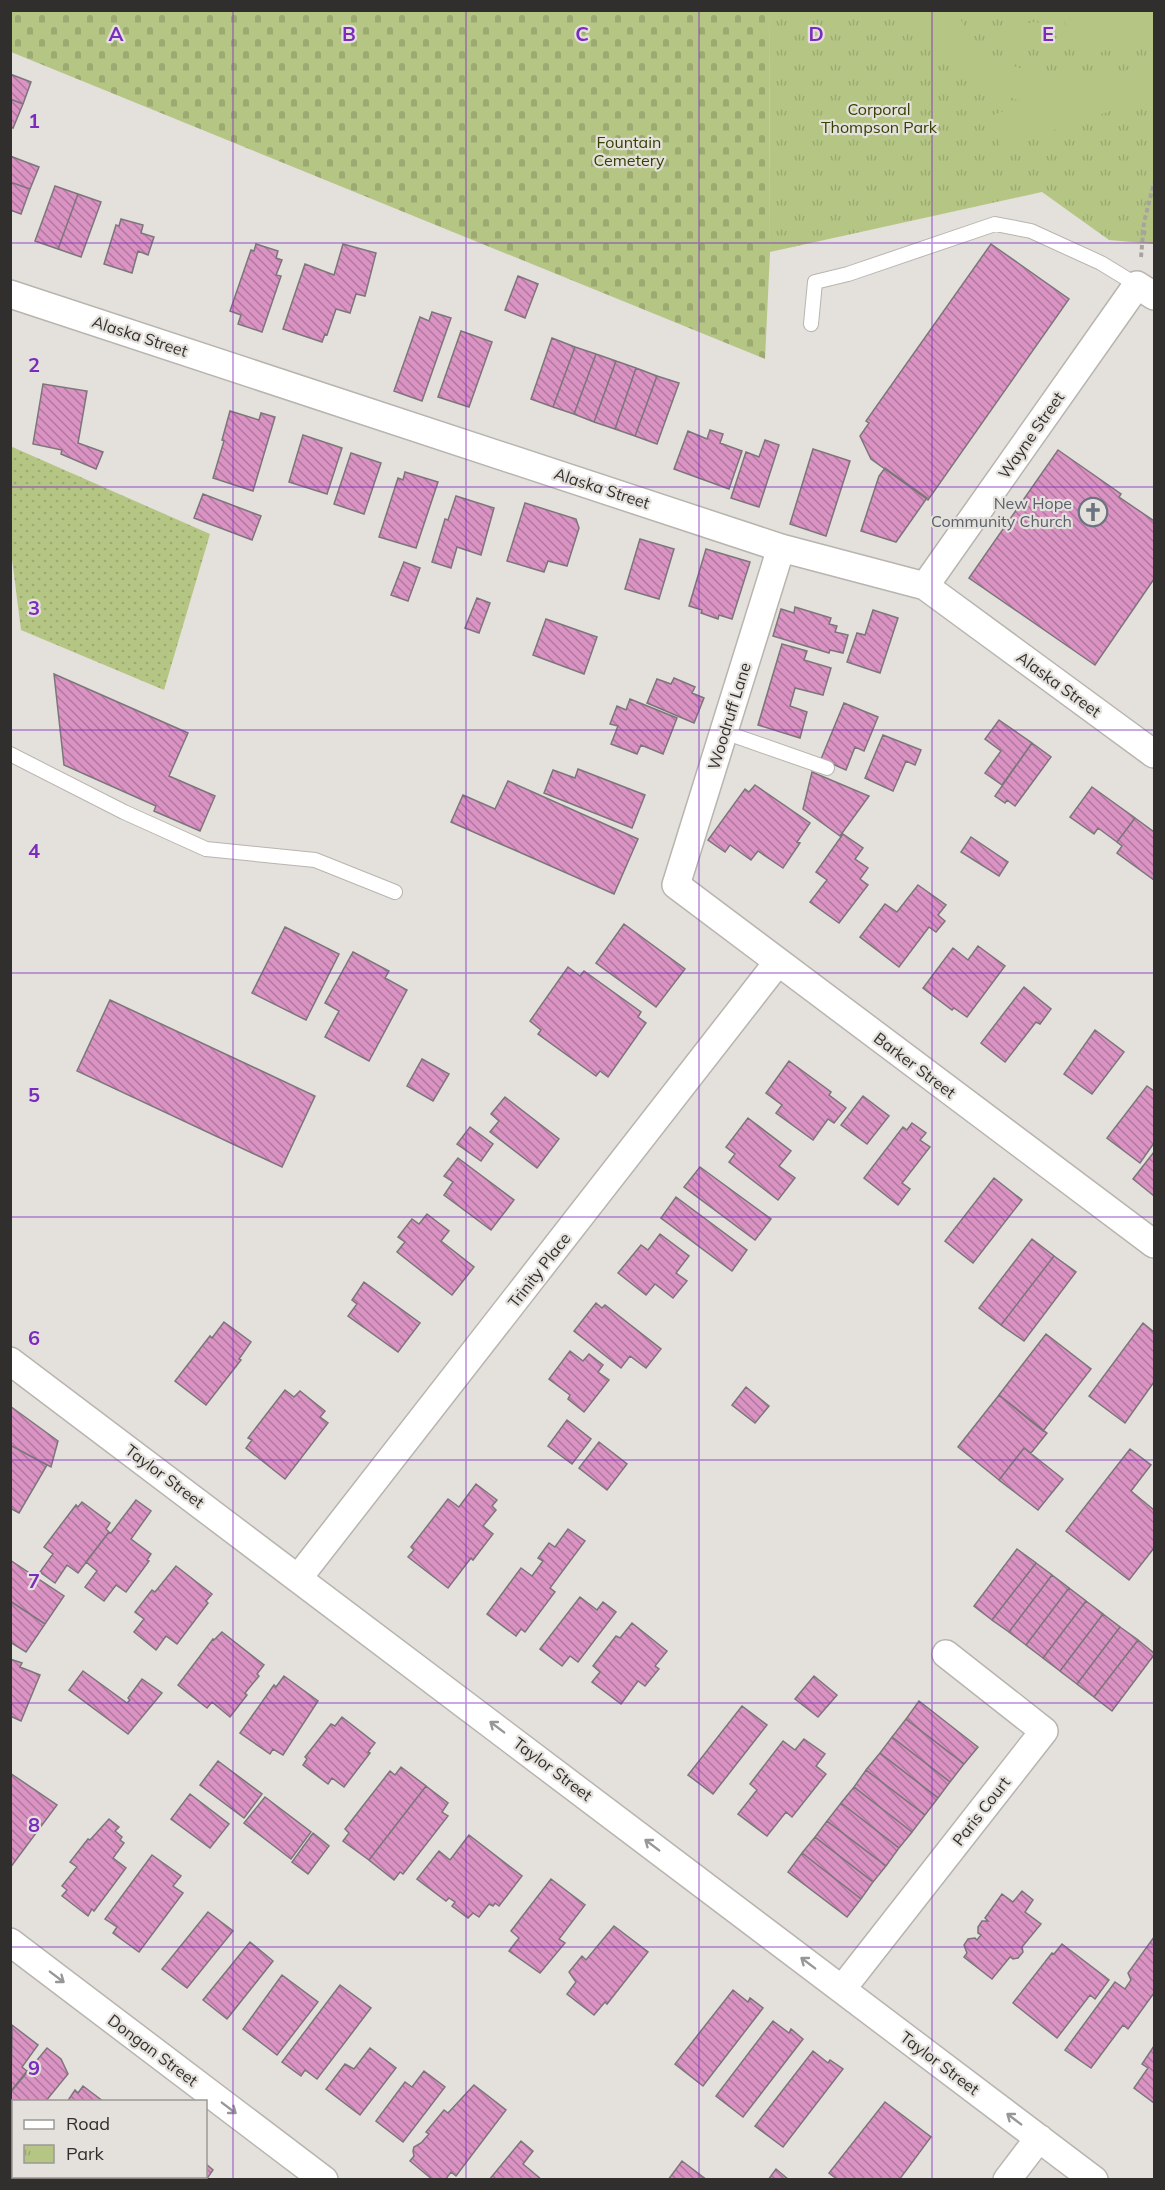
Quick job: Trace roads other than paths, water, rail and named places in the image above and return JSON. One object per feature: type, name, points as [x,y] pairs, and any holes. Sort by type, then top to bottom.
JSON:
[{"type":"street","name":"Wayne Street","points":[[925,586],[1146,290]]},
{"type":"street","name":"Alaska Street","points":[[10,294],[781,548],[925,586],[1155,754]]},
{"type":"street","name":"Woodruff Lane","points":[[676,885],[781,548]]},
{"type":"street","name":"Barker Street","points":[[676,885],[1155,1244]]},
{"type":"street","name":"Trinity Place","points":[[299,1577],[778,962]]},
{"type":"street","name":"Taylor Street","points":[[10,1360],[1094,2180]]},
{"type":"street","name":"Paris Court","points":[[842,1989],[1044,1731],[946,1654]]},
{"type":"street","name":"Dongan Street","points":[[10,1942],[324,2180]]},
{"type":"street","points":[[1007,2180],[1039,2138]]},
{"type":"lane","points":[[811,324],[815,282],[848,274],[995,224],[1032,231],[1101,263],[1146,290]]},
{"type":"lane","points":[[724,732],[827,768]]},
{"type":"lane","points":[[10,754],[124,812],[206,849],[315,860],[395,892]]},
{"type":"place","name":"New Hope Community Church","points":[[1093,512]]},
{"type":"park label","name":"Corporal Thompson Park","points":[[879,118]]},
{"type":"park label","name":"Fountain Cemetery","points":[[629,151]]}]
